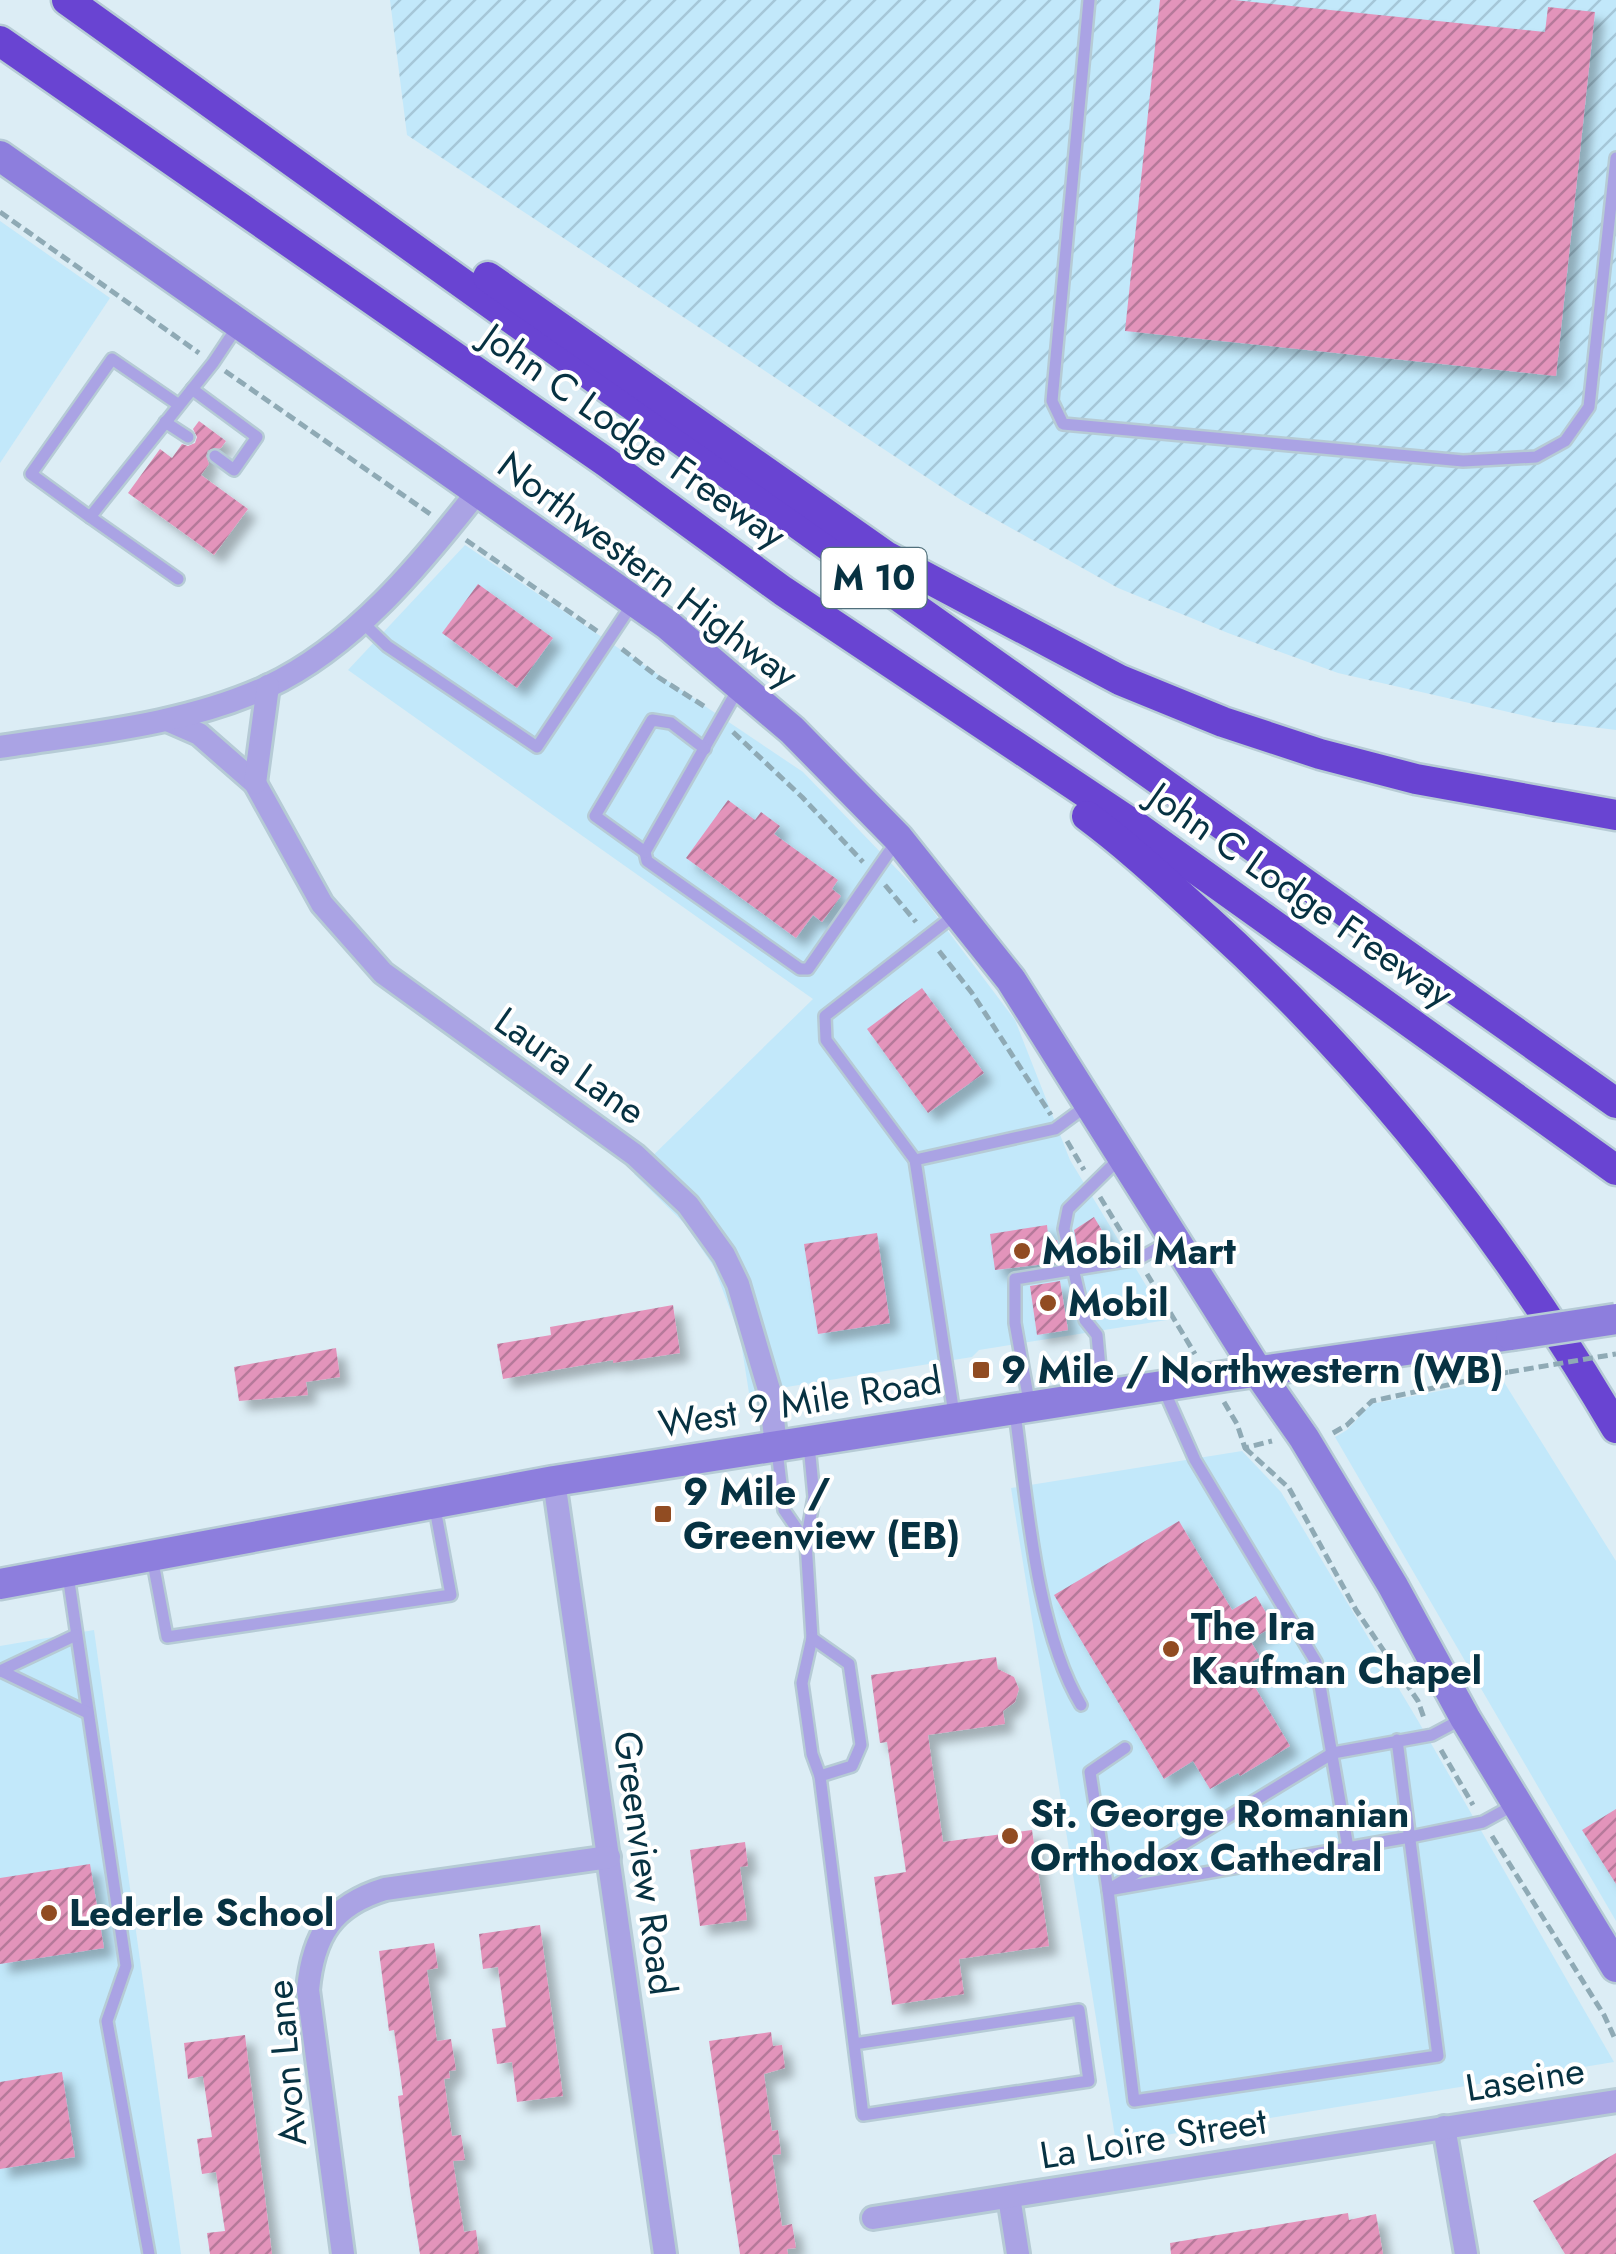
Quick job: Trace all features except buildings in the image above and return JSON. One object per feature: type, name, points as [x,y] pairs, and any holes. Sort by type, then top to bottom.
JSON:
[{"type":"highway","name":"John C Lodge Freeway","points":[[67,0],[1616,1103]]},
{"type":"highway","name":"John C Lodge Freeway","points":[[0,41],[606,462],[783,591],[1136,826],[1616,1170]]},
{"type":"highway","points":[[136,48],[512,293],[886,556],[1120,680],[1222,722],[1320,754],[1416,779],[1616,815]]},
{"type":"highway","points":[[783,591],[1123,843],[1263,970],[1362,1073],[1420,1142],[1506,1254],[1616,1428]]},
{"type":"main road","name":"Northwestern Highway","points":[[0,156],[635,600],[792,730],[898,838],[1011,980],[1258,1372],[1304,1438],[1383,1570],[1464,1718],[1616,1967]]},
{"type":"main road","name":"West 9 Mile Road","points":[[0,1584],[554,1481],[1616,1319]]},
{"type":"street","points":[[0,747],[167,720],[268,686],[361,621],[414,568],[478,491]]},
{"type":"street","points":[[255,782],[268,686]]},
{"type":"street","name":"Laura Lane","points":[[167,720],[199,734],[255,782],[322,904],[383,973],[634,1155],[662,1178],[708,1230],[738,1284],[751,1319],[770,1393],[776,1446]]},
{"type":"street","name":"Greenview Road","points":[[554,1481],[665,2254]]},
{"type":"street","name":"Avon Lane","points":[[343,2254],[308,1990],[313,1955],[330,1920],[364,1895],[386,1889],[609,1857]]},
{"type":"street","name":"Laseine","points":[[1444,2127],[1616,2101]]},
{"type":"street","points":[[1444,2127],[1466,2254]]},
{"type":"street","name":"La Loire Street","points":[[873,2218],[1444,2127]]},
{"type":"street","points":[[1009,2197],[1018,2254]]},
{"type":"lane","points":[[1089,0],[1052,401],[1063,424],[1464,461],[1536,457],[1565,441],[1589,407],[1616,158]]},
{"type":"lane","points":[[90,517],[240,324]]},
{"type":"lane","points":[[178,580],[30,474],[112,359],[179,405]]},
{"type":"lane","points":[[192,389],[256,437],[234,470],[215,456]]},
{"type":"lane","points":[[166,422],[188,437]]},
{"type":"lane","points":[[361,621],[387,646],[537,747],[635,600]]},
{"type":"lane","points":[[645,852],[740,685]]},
{"type":"lane","points":[[705,749],[671,723],[652,720],[595,816],[645,852],[647,861],[800,969],[808,969],[898,838]]},
{"type":"lane","points":[[954,1418],[915,1160],[826,1040],[825,1016],[959,912]]},
{"type":"lane","points":[[915,1160],[1055,1129],[1090,1103]]},
{"type":"lane","points":[[1108,1394],[1096,1336],[1085,1320],[1064,1228],[1068,1209],[1122,1156]]},
{"type":"lane","points":[[1082,1705],[1067,1681],[1038,1574],[1015,1323],[1015,1279],[1138,1260],[1174,1239]]},
{"type":"lane","points":[[1162,1386],[1196,1460],[1316,1662],[1348,1848]]},
{"type":"lane","points":[[808,1440],[814,1497],[806,1542],[812,1638],[802,1684],[812,1754],[820,1776],[854,2044],[863,2114],[1089,2081],[1079,2010],[854,2044]]},
{"type":"lane","points":[[776,1446],[784,1510],[806,1542]]},
{"type":"lane","points":[[152,1557],[168,1637],[450,1595],[434,1503]]},
{"type":"lane","points":[[67,1574],[126,1966],[107,2022],[150,2254]]},
{"type":"lane","points":[[0,1671],[76,1634]]},
{"type":"lane","points":[[812,1638],[849,1664],[861,1745],[852,1766],[820,1776]]},
{"type":"lane","points":[[0,1671],[88,1713]]},
{"type":"lane","points":[[1108,1890],[1334,1753],[1432,1734],[1464,1718]]},
{"type":"lane","points":[[1126,1748],[1090,1772],[1134,2101],[1438,2056],[1398,1740]]},
{"type":"lane","points":[[1108,1890],[1483,1822],[1518,1803]]},
{"type":"path","points":[[0,212],[202,355]]},
{"type":"path","points":[[224,370],[425,511]]},
{"type":"path","points":[[477,548],[593,629]]},
{"type":"path","points":[[1170,1312],[1184,1337]]},
{"type":"path","points":[[1332,1434],[1372,1401],[1616,1354]]},
{"type":"path","points":[[1238,1424],[1245,1448],[1289,1488],[1356,1610],[1418,1701],[1423,1717]]},
{"type":"path","points":[[1245,1448],[1270,1441]]},
{"type":"path","points":[[1439,1747],[1474,1806]]},
{"type":"path","points":[[1490,1833],[1604,2015],[1616,2042]]},
{"type":"shaded area","points":[[390,0],[1616,0],[1616,730],[1552,722],[1338,673],[1118,588],[961,500],[407,135]]},
{"type":"shaded area","points":[[0,221],[110,298],[0,463]]},
{"type":"shaded area","points":[[465,545],[803,772],[917,890],[1015,1020],[1070,1160],[1167,1320],[749,1393],[740,1336],[714,1267],[684,1223],[634,1174],[813,999],[348,670]]},
{"type":"shaded area","points":[[1502,1379],[1616,1561],[1616,1921],[1335,1437],[1371,1404]]},
{"type":"shaded area","points":[[1242,1451],[1281,1492],[1614,2062],[1116,2143],[1011,1488]]},
{"type":"shaded area","points":[[94,1630],[181,2254],[0,2254],[0,1646]]},
{"type":"place","name":"Mobil Mart","points":[[1022,1251]]},
{"type":"place","name":"Mobil","points":[[1048,1303]]},
{"type":"place","name":"9 Mile / Northwestern (WB)","points":[[981,1370]]},
{"type":"place","name":"9 Mile / Greenview (EB)","points":[[663,1514]]},
{"type":"place","name":"The Ira Kaufman Chapel","points":[[1171,1649]]},
{"type":"place","name":"St. George Romanian Orthodox Cathedral","points":[[1010,1836]]},
{"type":"place","name":"Lederle School","points":[[49,1913]]}]
